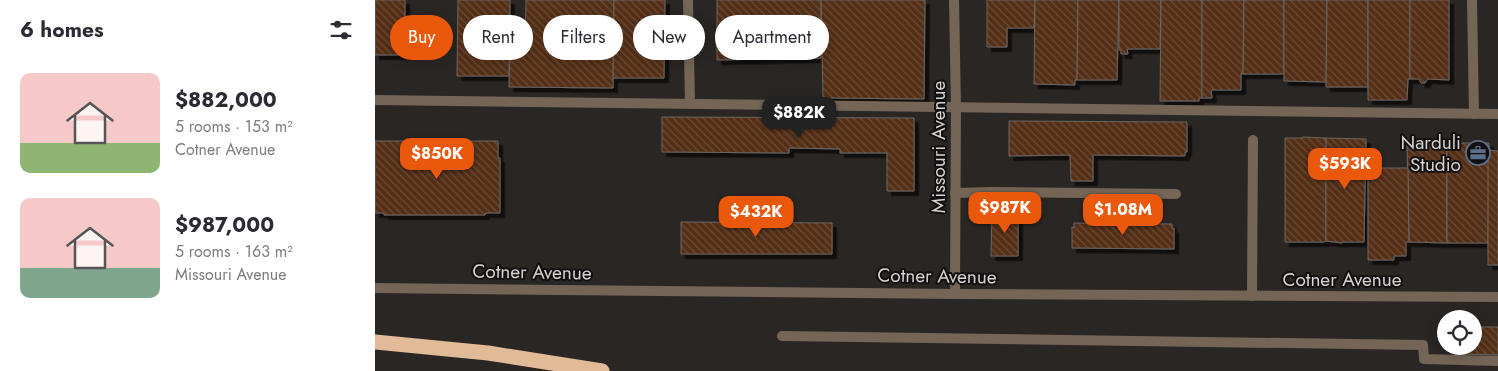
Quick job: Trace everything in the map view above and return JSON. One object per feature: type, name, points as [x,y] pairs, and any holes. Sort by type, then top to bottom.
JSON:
[{"type":"highway","points":[[375,342],[488,353],[602,371]]},
{"type":"street","points":[[688,0],[690,104]]},
{"type":"street","name":"Missouri Avenue","points":[[954,0],[956,107],[955,294]]},
{"type":"street","points":[[1472,0],[1474,114]]},
{"type":"street","points":[[375,100],[1498,114]]},
{"type":"street","points":[[1252,296],[1253,140]]},
{"type":"street","points":[[955,193],[1176,194]]},
{"type":"street","name":"Cotner Avenue","points":[[375,288],[1498,297]]},
{"type":"street","points":[[782,336],[1423,345],[1423,359],[1498,361]]},
{"type":"building","points":[[375,0],[405,0],[405,15],[390,15],[390,55],[375,55]]},
{"type":"building","points":[[458,0],[510,0],[510,15],[463,15],[463,60],[509,60],[509,76],[457,76]]},
{"type":"building","points":[[526,0],[614,0],[614,15],[543,15],[543,60],[613,60],[613,88],[509,87],[510,60],[533,60],[533,15],[526,15]]},
{"type":"building","points":[[614,0],[665,0],[665,15],[633,15],[633,60],[664,60],[664,78],[613,78],[613,60],[623,60],[623,15],[614,15]]},
{"type":"building","points":[[717,0],[821,0],[821,15],[717,15]]},
{"type":"building","points":[[821,0],[925,0],[924,99],[823,98],[822,60],[829,60],[829,15],[821,15]]},
{"type":"building","points":[[987,0],[1035,0],[1034,28],[1007,28],[1007,47],[987,47]]},
{"type":"building","points":[[1035,0],[1078,0],[1077,80],[1075,80],[1075,85],[1034,84]]},
{"type":"building","points":[[1078,0],[1119,0],[1117,80],[1077,80]]},
{"type":"building","points":[[1119,0],[1161,0],[1160,49],[1127,49],[1128,54],[1121,54],[1121,50],[1119,50]]},
{"type":"building","points":[[1161,0],[1202,0],[1202,98],[1199,98],[1199,101],[1160,101]]},
{"type":"building","points":[[1202,0],[1244,0],[1241,90],[1211,90],[1212,98],[1202,98]]},
{"type":"building","points":[[1244,0],[1284,0],[1284,74],[1243,74]]},
{"type":"building","points":[[1284,0],[1327,0],[1326,82],[1284,81]]},
{"type":"building","points":[[1327,0],[1368,0],[1368,87],[1326,87]]},
{"type":"building","points":[[1368,0],[1410,0],[1410,79],[1408,79],[1407,100],[1368,100]]},
{"type":"building","points":[[1410,0],[1449,0],[1449,80],[1428,79],[1425,83],[1421,83],[1419,79],[1410,79]]},
{"type":"building","points":[[662,117],[914,118],[914,191],[887,191],[887,153],[840,153],[840,149],[789,148],[789,153],[662,152]]},
{"type":"building","points":[[1009,121],[1187,122],[1187,152],[1185,152],[1185,156],[1093,155],[1093,181],[1071,181],[1070,155],[1009,156]]},
{"type":"building","points":[[1285,138],[1326,138],[1326,241],[1324,242],[1285,242]]},
{"type":"building","points":[[1326,138],[1366,139],[1364,242],[1342,243],[1326,241]]},
{"type":"building","points":[[375,141],[413,141],[414,156],[455,156],[455,141],[498,141],[498,158],[500,158],[500,213],[485,213],[485,215],[384,215],[384,213],[375,213]]},
{"type":"building","points":[[1407,143],[1447,143],[1447,243],[1409,242]]},
{"type":"building","points":[[1447,143],[1489,143],[1488,243],[1447,243]]},
{"type":"building","points":[[1488,150],[1498,151],[1498,265],[1488,265]]},
{"type":"building","points":[[1368,168],[1408,168],[1409,242],[1406,242],[1406,256],[1394,256],[1394,260],[1368,260]]},
{"type":"building","points":[[992,212],[1018,212],[1018,256],[991,256]]},
{"type":"building","points":[[681,222],[832,223],[832,254],[681,254]]},
{"type":"building","points":[[1074,223],[1172,224],[1172,229],[1174,228],[1174,249],[1072,248],[1072,227],[1074,228]]},
{"type":"building","points":[[1482,327],[1498,327],[1498,355],[1482,355]]},
{"type":"place","name":"Narduli Studio","points":[[1478,153]]}]
